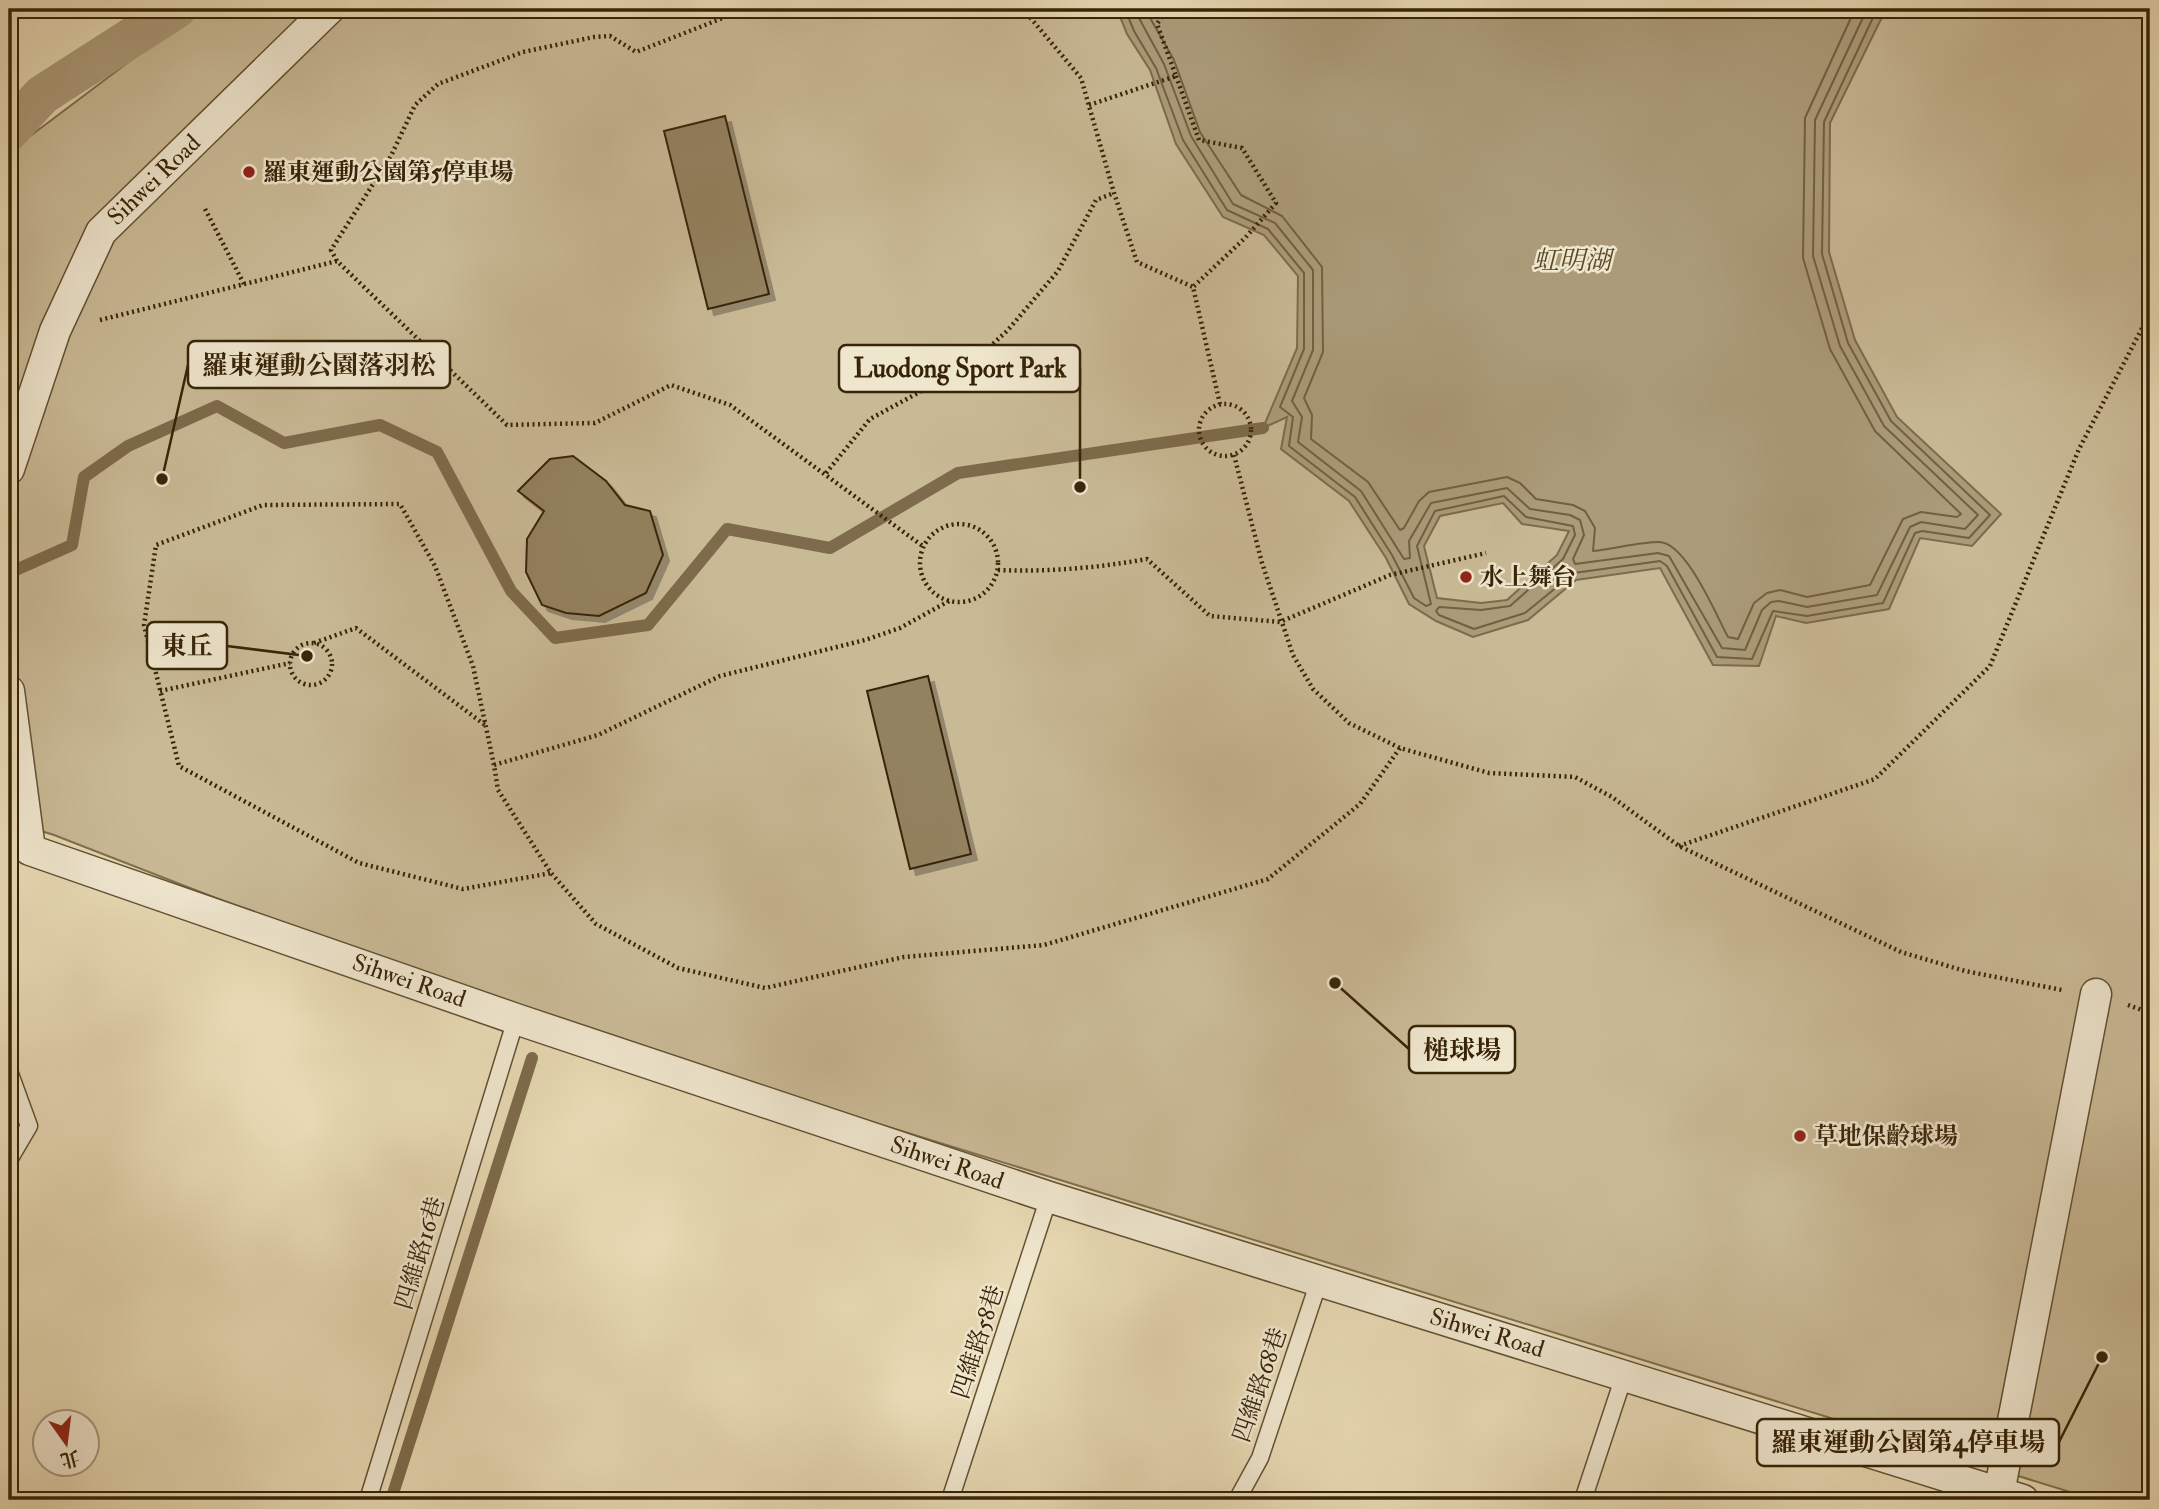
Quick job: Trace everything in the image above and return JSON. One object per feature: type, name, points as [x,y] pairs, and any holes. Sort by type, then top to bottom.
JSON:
[{"type":"street","name":"Sihwei Road","points":[[9,469],[55,331],[101,232],[329,9]]},
{"type":"street","name":"Sihwei Road","points":[[9,691],[20,846],[516,1019],[1049,1197],[2011,1496]]},
{"type":"street","points":[[2011,1496],[2096,995]]},
{"type":"lane","name":"四維路16巷","points":[[368,1500],[516,1019]]},
{"type":"lane","points":[[9,1071],[29,1125],[9,1160]]},
{"type":"lane","name":"四維路58巷","points":[[950,1500],[1049,1197]]},
{"type":"lane","name":"四維路68巷","points":[[1237,1500],[1260,1458],[1319,1281]]},
{"type":"lane","points":[[1583,1500],[1624,1376]]},
{"type":"path","points":[[746,9],[636,52],[610,36],[594,37],[523,52],[438,84],[415,105],[391,156],[331,250],[337,261],[507,425],[595,423],[671,385],[730,405],[924,547]]},
{"type":"path","points":[[1023,9],[1081,78],[1137,262],[1193,287]]},
{"type":"path","points":[[1167,9],[1157,24],[1199,140],[1242,148],[1276,204],[1245,238],[1193,287]]},
{"type":"path","points":[[1089,105],[1176,76]]},
{"type":"path","points":[[825,473],[870,419],[971,365],[1008,330],[1058,271],[1096,200],[1114,193]]},
{"type":"path","points":[[205,209],[244,284]]},
{"type":"path","points":[[55,331],[337,261]]},
{"type":"path","points":[[1193,287],[1220,404]]},
{"type":"path","points":[[1679,846],[1875,779],[1990,666],[2079,449],[2150,313]]},
{"type":"path","points":[[1220,404],[1237,407],[1249,419],[1251,436],[1241,451],[1234,455],[1216,455],[1209,451],[1199,437],[1200,420],[1212,407],[1220,404]]},
{"type":"path","points":[[1234,455],[1262,563],[1293,655],[1314,688],[1349,723],[1400,748],[1489,773],[1575,777],[1612,797],[1679,846],[1901,952],[2005,980],[2096,995],[2150,1013]]},
{"type":"path","points":[[551,873],[463,888],[359,863],[179,766],[144,625],[156,545],[263,505],[400,503],[435,566],[473,666],[498,790],[551,873],[596,924],[678,968],[765,988],[904,957],[1044,945],[1268,879],[1360,804],[1400,748]]},
{"type":"path","points":[[950,526],[976,528],[994,545],[998,570],[985,593],[962,602],[949,601],[928,587],[922,576],[920,563],[924,547],[939,530],[950,526]]},
{"type":"path","points":[[998,570],[1039,572],[1102,567],[1147,559],[1210,616],[1280,622],[1390,575],[1486,553]]},
{"type":"path","points":[[494,765],[598,736],[720,676],[900,628],[949,601]]},
{"type":"path","points":[[314,643],[330,656],[331,669],[323,680],[311,684],[298,680],[293,676],[290,663],[300,645],[314,643],[356,628],[486,726]]},
{"type":"path","points":[[160,691],[290,663]]},
{"type":"shaded area","points":[[199,9],[2150,9],[2150,1500],[2096,1500],[869,1121],[396,968],[54,835],[9,821],[9,152]]},
{"type":"water","name":"虹明湖","points":[[1117,9],[1886,9],[1830,123],[1829,252],[1855,340],[1897,417],[2001,514],[1972,546],[1920,538],[1889,609],[1806,623],[1776,616],[1759,666],[1713,665],[1660,568],[1576,580],[1528,620],[1473,637],[1436,621],[1409,604],[1386,558],[1349,501],[1281,449],[1287,417],[1263,428],[1297,348],[1298,276],[1264,235],[1223,217],[1176,144],[1150,70],[1127,34]],"holes":[[[1503,503],[1522,524],[1569,531],[1557,555],[1507,600],[1481,603],[1437,598],[1424,546],[1440,516]]]},
{"type":"building","points":[[725,116],[769,294],[708,309],[664,131]]},
{"type":"building","points":[[573,456],[606,481],[625,505],[650,511],[663,555],[646,593],[599,616],[566,613],[542,605],[526,572],[527,539],[544,511],[518,491],[550,459]]},
{"type":"building","points":[[928,676],[971,854],[910,869],[867,691]]},
{"type":"waterway","points":[[9,131],[42,95],[176,9]]},
{"type":"waterway","points":[[9,573],[72,545],[84,477],[128,446],[217,406],[284,443],[380,425],[437,452],[511,591],[555,638],[648,625],[727,529],[830,548],[958,473],[1263,428]]},
{"type":"waterway","points":[[391,1500],[532,1058]]},
{"type":"place","name":"羅東運動公園第5停車場","points":[[249,172]]},
{"type":"place","name":"羅東運動公園落羽松","points":[[162,479]]},
{"type":"place","name":"Luodong Sport Park","points":[[1080,487]]},
{"type":"place","name":"水上舞台","points":[[1466,577]]},
{"type":"place","name":"東丘","points":[[307,656]]},
{"type":"place","name":"槌球場","points":[[1335,983]]},
{"type":"place","name":"草地保齡球場","points":[[1800,1136]]},
{"type":"place","name":"羅東運動公園第4停車場","points":[[2102,1357]]}]
